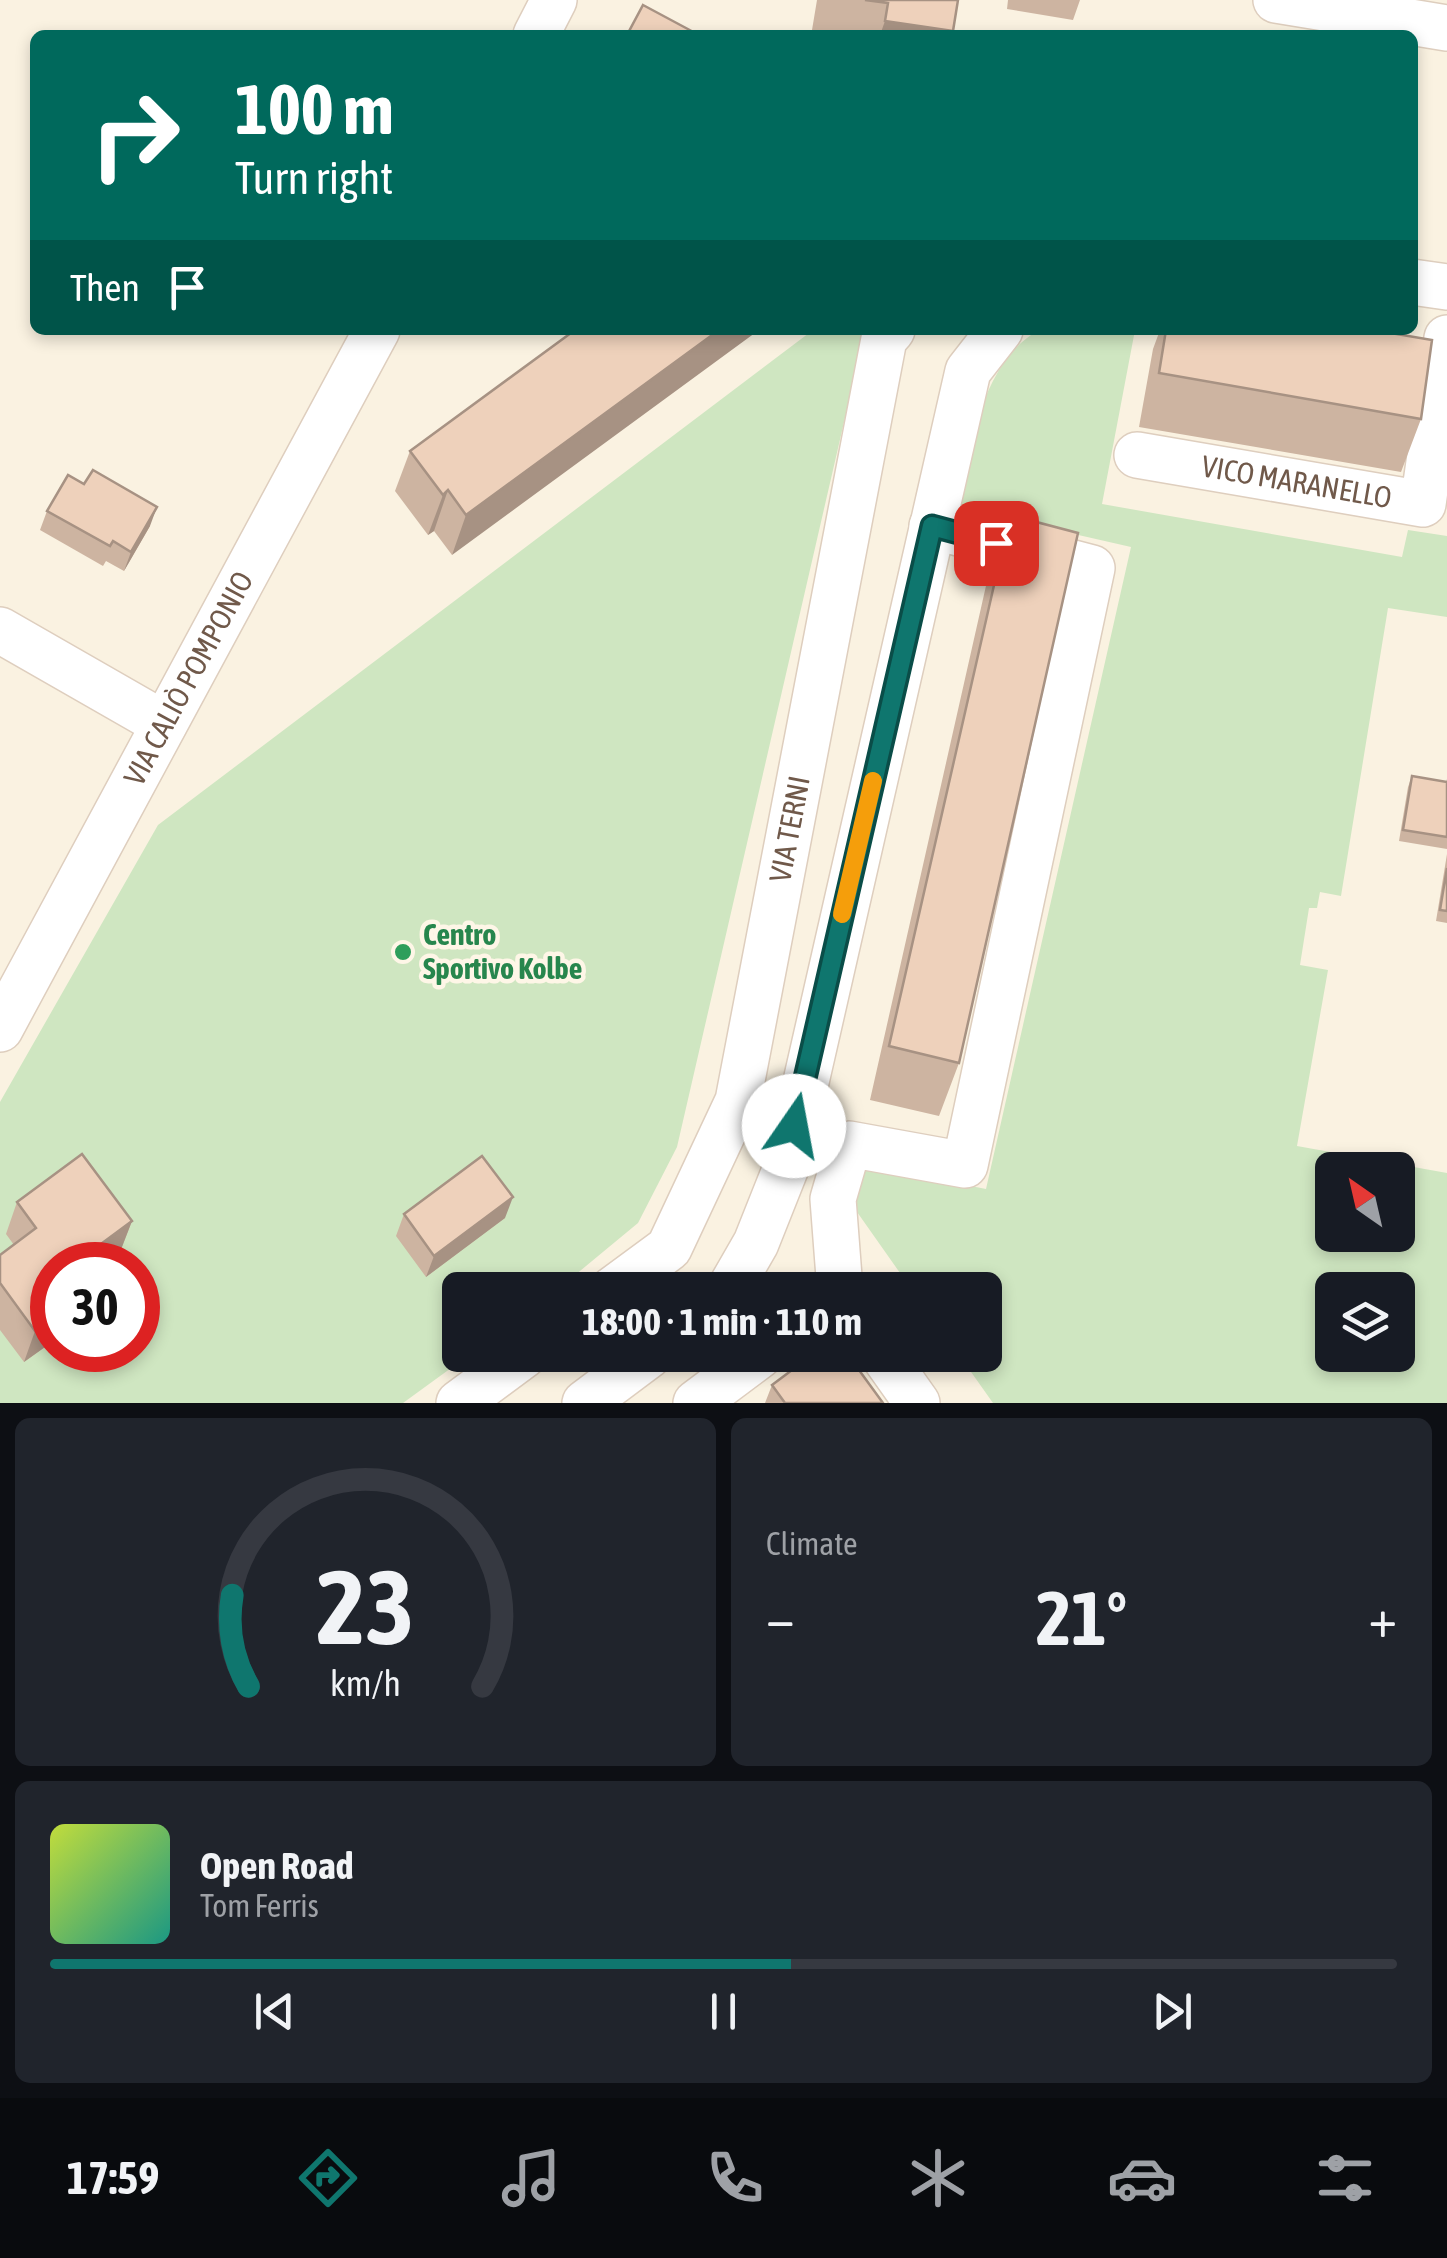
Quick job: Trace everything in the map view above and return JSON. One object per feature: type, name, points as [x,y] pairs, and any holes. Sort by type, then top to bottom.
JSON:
[{"type":"street","points":[[539,30],[554,0]]},
{"type":"street","points":[[1276,0],[1334,5],[1447,28]]},
{"type":"street","points":[[1418,283],[1447,288]]},
{"type":"street","name":"VIA CALIÒ POMPONIO","points":[[0,1029],[374,335]]},
{"type":"street","name":"VIA TERNI","points":[[636,1272],[669,1248],[738,1100],[888,335]]},
{"type":"street","points":[[740,1272],[756,1243],[787,1165],[968,371],[996,335]]},
{"type":"street","name":"VICO MARANELLO","points":[[1137,455],[1423,504],[1437,345]]},
{"type":"street","points":[[839,1272],[833,1199],[849,1144],[965,1165],[1092,568],[932,526]]},
{"type":"street","points":[[0,630],[164,724]]},
{"type":"street","points":[[459,1403],[501,1372]]},
{"type":"street","points":[[586,1403],[627,1372]]},
{"type":"street","points":[[696,1403],[737,1372]]},
{"type":"street","points":[[895,1372],[917,1403]]},
{"type":"green space","name":"Centro Sportivo Kolbe","points":[[806,335],[864,335],[677,1147],[638,1223],[579,1272],[442,1272],[442,1372],[446,1372],[403,1403],[0,1403],[0,1102],[158,825]]},
{"type":"green space","points":[[1032,335],[1134,335],[1102,504],[1402,557],[1408,530],[1447,536],[1447,617],[1388,608],[1341,896],[1320,892],[1317,908],[1309,908],[1300,965],[1328,970],[1297,1146],[1330,1152],[1315,1152],[1315,1252],[1415,1252],[1415,1167],[1447,1173],[1447,1403],[993,1403],[971,1372],[1002,1372],[1002,1272],[899,1272],[850,1202],[859,1164],[986,1189],[1131,547],[955,507],[973,434],[1003,363]]},
{"type":"building","points":[[865,0],[958,0],[953,30],[885,21],[888,3]]},
{"type":"building","points":[[643,5],[690,30],[630,30]]},
{"type":"building","points":[[568,335],[712,335],[466,515],[448,490],[443,495],[410,451]]},
{"type":"building","points":[[1165,335],[1402,335],[1432,340],[1421,419],[1159,373]]},
{"type":"building","points":[[93,470],[157,507],[131,552],[113,541],[110,546],[47,511],[68,475],[84,484]]},
{"type":"building","points":[[1010,515],[1078,533],[959,1063],[889,1046]]},
{"type":"building","points":[[1412,776],[1447,782],[1447,837],[1403,830]]},
{"type":"building","points":[[1447,868],[1447,911],[1440,910]]},
{"type":"building","points":[[82,1154],[132,1221],[104,1242],[30,1242],[30,1324],[0,1283],[0,1255],[36,1228],[17,1202]]},
{"type":"building","points":[[482,1156],[513,1197],[434,1256],[404,1214]]},
{"type":"building","points":[[789,1372],[860,1372],[883,1403],[785,1403],[772,1385]]},
{"type":"slow traffic","points":[[842,914],[873,781]]},
{"type":"place","name":"Centro Sportivo Kolbe","points":[[403,952]]},
{"type":"route","points":[[794,1126],[932,526],[996,543]]}]
